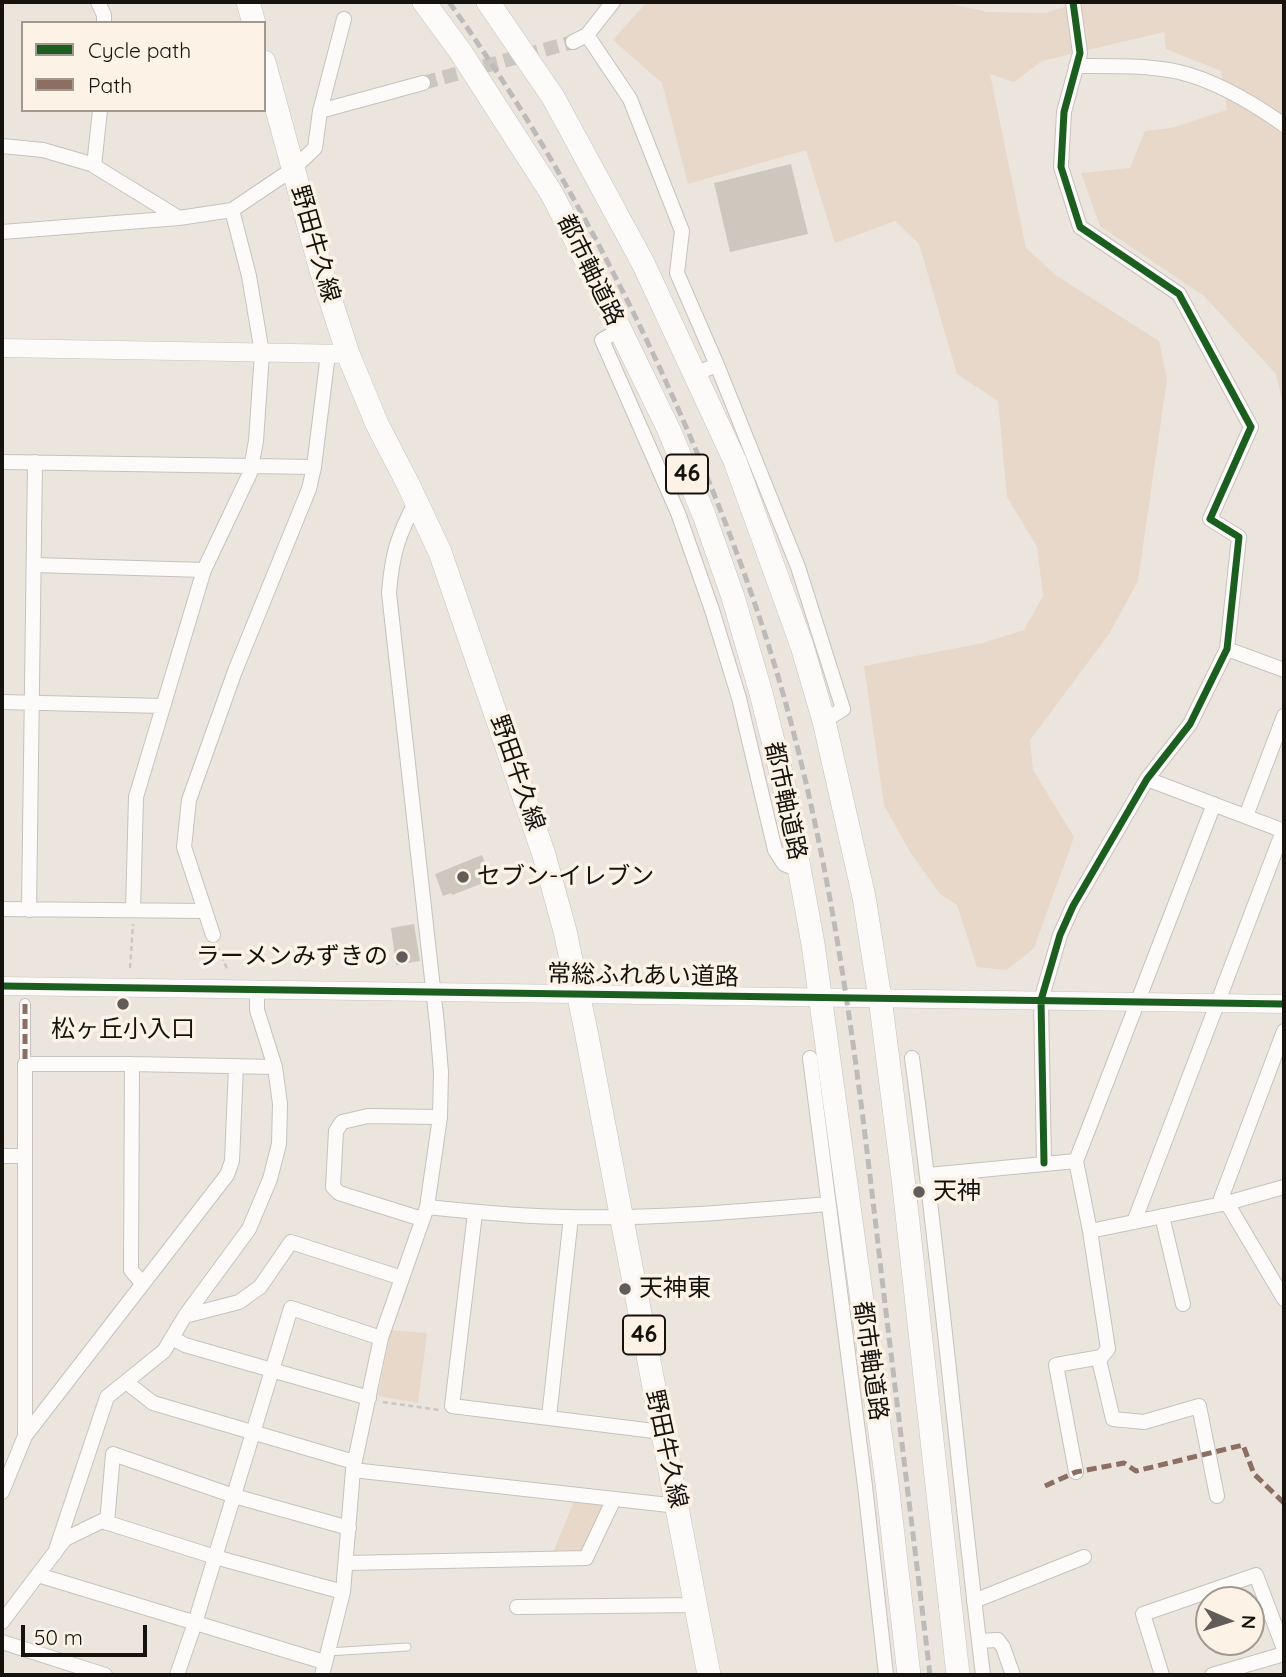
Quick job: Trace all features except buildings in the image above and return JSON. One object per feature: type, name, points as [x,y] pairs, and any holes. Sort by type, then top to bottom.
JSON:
[{"type":"main road","points":[[248,2],[253,21]]},
{"type":"main road","name":"都市軸道路","points":[[424,2],[460,51],[552,194],[620,330],[704,515],[733,597],[761,692],[784,785],[820,998],[832,1161],[858,1350],[889,1496],[909,1675]]},
{"type":"main road","name":"都市軸道路","points":[[488,2],[553,97],[643,263],[735,461],[802,646],[824,721],[864,897],[880,998],[958,1675]]},
{"type":"main road","name":"野田牛久線","points":[[266,69],[321,270],[338,354],[377,424],[440,552],[544,855],[565,931],[709,1675]]},
{"type":"street","points":[[98,2],[104,21]]},
{"type":"street","points":[[573,42],[587,35],[613,2]]},
{"type":"street","points":[[1044,1163],[1041,1000],[1060,935],[1073,906],[1147,779],[1190,724],[1227,649],[1239,537],[1210,519],[1251,427],[1179,294],[1080,227],[1061,167],[1064,112],[1080,53],[1073,2]]},
{"type":"street","points":[[2,232],[179,218],[232,210],[293,169],[315,148],[320,111],[344,19]]},
{"type":"street","points":[[587,35],[630,99],[682,231],[677,273],[717,365],[797,567],[843,709],[824,721]]},
{"type":"street","points":[[1076,66],[1178,72],[1253,103],[1284,125]]},
{"type":"street","points":[[320,111],[423,83]]},
{"type":"street","points":[[94,166],[100,112]]},
{"type":"street","points":[[2,146],[43,150],[94,166],[179,218]]},
{"type":"street","points":[[133,910],[136,797],[204,570],[252,466],[262,353],[249,276],[232,210]]},
{"type":"street","points":[[2,348],[338,354],[309,489],[235,671],[189,800],[184,847],[213,935]]},
{"type":"street","points":[[694,374],[717,365]]},
{"type":"street","points":[[2,462],[314,467]]},
{"type":"street","points":[[29,909],[35,462]]},
{"type":"street","points":[[38,1575],[325,1663],[343,1592],[354,1466],[381,1338],[424,1213],[439,1116],[441,1072],[389,593],[392,559],[398,535],[416,501]]},
{"type":"street","points":[[34,565],[204,570]]},
{"type":"street","points":[[1227,649],[1284,670]]},
{"type":"street","points":[[2,702],[163,706]]},
{"type":"street","points":[[1246,816],[1284,716]]},
{"type":"street","points":[[1134,1222],[1284,831],[1147,779]]},
{"type":"street","points":[[1214,804],[1076,1161],[1108,1349],[1099,1360],[1113,1419],[1144,1422],[1199,1406],[1217,1496]]},
{"type":"street","points":[[2,909],[204,911]]},
{"type":"street","name":"常総ふれあい道路","points":[[2,986],[1284,1004]]},
{"type":"street","points":[[55,1553],[107,1397],[164,1352],[185,1316],[249,1229],[270,1179],[279,1144],[280,1104],[275,1067],[257,1010],[257,989]]},
{"type":"street","points":[[24,1436],[25,1004]]},
{"type":"street","points":[[1223,1204],[1284,1031]]},
{"type":"street","points":[[810,1058],[832,1161],[828,1203],[858,1350],[886,1675]]},
{"type":"street","points":[[912,1058],[928,1175],[984,1675]]},
{"type":"street","points":[[25,1064],[132,1063],[275,1067]]},
{"type":"street","points":[[132,1063],[131,1270],[142,1283]]},
{"type":"street","points":[[2,1492],[24,1436],[227,1175],[232,1161],[236,1066]]},
{"type":"street","points":[[439,1116],[368,1116],[342,1122],[336,1131],[333,1187],[339,1193],[424,1213],[621,1216],[828,1203]]},
{"type":"street","points":[[897,1129],[921,1127]]},
{"type":"street","points":[[2,1156],[25,1156]]},
{"type":"street","points":[[928,1175],[1076,1161]]},
{"type":"street","points":[[1090,1231],[1223,1204],[1284,1187]]},
{"type":"street","points":[[1223,1204],[1284,1299]]},
{"type":"street","points":[[475,1213],[452,1406],[662,1432]]},
{"type":"street","points":[[1162,1216],[1183,1304]]},
{"type":"street","points":[[548,1417],[571,1217]]},
{"type":"street","points":[[185,1316],[239,1302],[260,1287],[291,1242],[402,1278]]},
{"type":"street","points":[[177,1675],[291,1308],[381,1338]]},
{"type":"street","points":[[172,1338],[185,1345],[369,1398]]},
{"type":"street","points":[[1076,1472],[1056,1365],[1101,1357]]},
{"type":"street","points":[[126,1382],[153,1403],[253,1432],[354,1466],[612,1501],[678,1507]]},
{"type":"street","points":[[107,1523],[113,1454],[234,1496],[349,1528]]},
{"type":"street","points":[[346,1563],[586,1558],[612,1501]]},
{"type":"street","points":[[2,1622],[65,1539],[102,1521],[215,1557],[343,1592]]},
{"type":"street","points":[[974,1601],[1084,1557]]},
{"type":"street","points":[[1162,1675],[1143,1614],[1256,1575],[1284,1651],[1212,1675]]},
{"type":"street","points":[[517,1606],[697,1605]]},
{"type":"street","points":[[979,1641],[998,1640],[1013,1675]]},
{"type":"street","points":[[2,1642],[105,1675]]},
{"type":"lane","points":[[325,1663],[407,1647]]},
{"type":"path","points":[[130,968],[133,910]]},
{"type":"path","points":[[213,935],[229,972]]},
{"type":"path","points":[[369,1398],[440,1410],[452,1406]]},
{"type":"shaded area","points":[[588,2],[944,2],[987,12],[1045,13],[1080,2],[1284,2],[1284,408],[1276,374],[1204,296],[1100,226],[1081,173],[1130,168],[1145,131],[1171,128],[1227,110],[1221,71],[1166,49],[1164,32],[1042,61],[1014,82],[990,74],[1026,248],[1057,276],[1159,341],[1167,379],[1138,581],[1109,634],[1030,740],[1033,770],[1074,837],[1034,948],[1007,970],[977,967],[957,905],[940,894],[910,852],[884,805],[864,666],[983,643],[1024,630],[1043,596],[1037,547],[1007,497],[998,401],[957,374],[919,244],[895,221],[835,243],[806,150],[688,184],[662,83],[613,40],[646,3],[597,5]]},
{"type":"shaded area","points":[[391,1330],[427,1333],[418,1403],[378,1396]]},
{"type":"shaded area","points":[[576,1496],[613,1501],[588,1554],[551,1558]]},
{"type":"tunnel","points":[[423,83],[573,42]]},
{"type":"railway","points":[[449,2],[535,132],[611,268],[657,362],[719,506],[755,604],[786,704],[827,882],[848,1010],[930,1675]]},
{"type":"marked path","points":[[25,1004],[25,1064]]},
{"type":"marked path","points":[[1045,1486],[1076,1472],[1124,1463],[1136,1471],[1243,1445],[1254,1474],[1284,1503]]},
{"type":"cycle path","points":[[1044,1163],[1041,1000],[1060,935],[1073,906],[1147,779],[1190,724],[1227,649],[1239,537],[1210,519],[1251,427],[1179,294],[1080,227],[1061,167],[1064,112],[1080,53],[1073,2]]},
{"type":"cycle path","points":[[2,986],[1284,1004]]},
{"type":"place","name":"セブン-イレブン","points":[[463,877]]},
{"type":"place","name":"ラーメンみずきの","points":[[402,957]]},
{"type":"place","name":"松ヶ丘小入口","points":[[123,1004]]},
{"type":"place","name":"天神","points":[[919,1192]]},
{"type":"place","name":"天神東","points":[[625,1289]]}]
